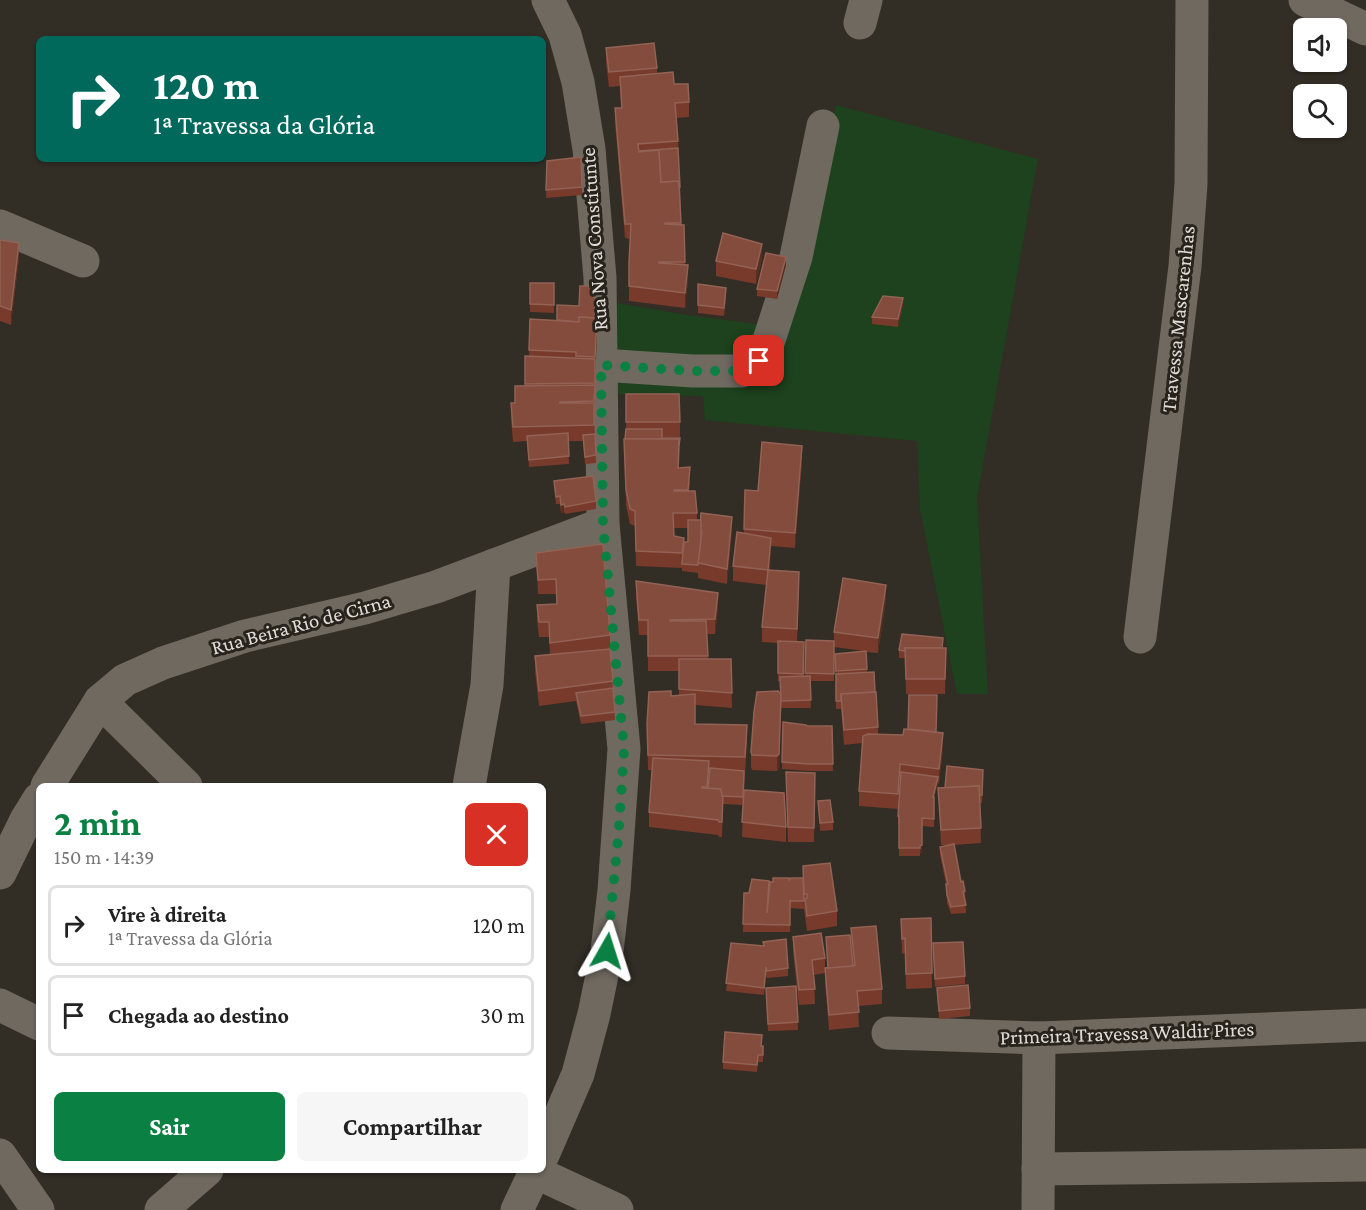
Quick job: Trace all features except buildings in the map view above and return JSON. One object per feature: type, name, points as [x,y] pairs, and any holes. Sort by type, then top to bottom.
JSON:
[{"type":"street","name":"Rua Nova Constitunte","points":[[546,1147],[578,1074],[594,1014],[607,951],[614,890],[624,749],[603,524],[600,278],[589,149],[578,82],[565,35],[548,0]]},
{"type":"street","name":"Travessa Mascarenhas","points":[[1140,637],[1185,266],[1191,184],[1192,0]]},
{"type":"street","points":[[1305,0],[1364,24]]},
{"type":"street","points":[[601,365],[693,371],[742,371],[759,361],[767,346],[796,257],[823,126]]},
{"type":"street","points":[[0,226],[83,261]]},
{"type":"street","name":"Rua Beira Rio de Cirna","points":[[49,783],[100,700],[125,680],[163,663],[245,636],[365,608],[436,587],[603,524]]},
{"type":"street","points":[[470,783],[487,685],[494,565]]},
{"type":"street","points":[[100,700],[183,783]]},
{"type":"street","points":[[0,873],[36,804]]},
{"type":"street","points":[[0,1005],[36,1023]]},
{"type":"street","name":"Primeira Travessa Waldir Pires","points":[[888,1033],[1039,1038],[1366,1025]]},
{"type":"street","points":[[1038,1210],[1039,1038]]},
{"type":"street","points":[[0,1155],[38,1210]]},
{"type":"street","points":[[546,1165],[617,1210]]},
{"type":"street","points":[[1038,1168],[1366,1165]]},
{"type":"street","points":[[160,1210],[203,1173]]},
{"type":"street","name":"Rua Nova Constitunte","points":[[517,1210],[534,1173]]},
{"type":"green space","points":[[836,105],[1038,159],[977,498],[988,694],[957,694],[920,509],[917,441],[705,420],[703,396],[616,394],[617,303],[772,326]]},
{"type":"route","points":[[607,951],[614,890],[624,749],[603,524],[601,365],[693,371],[742,371],[759,361]]}]
